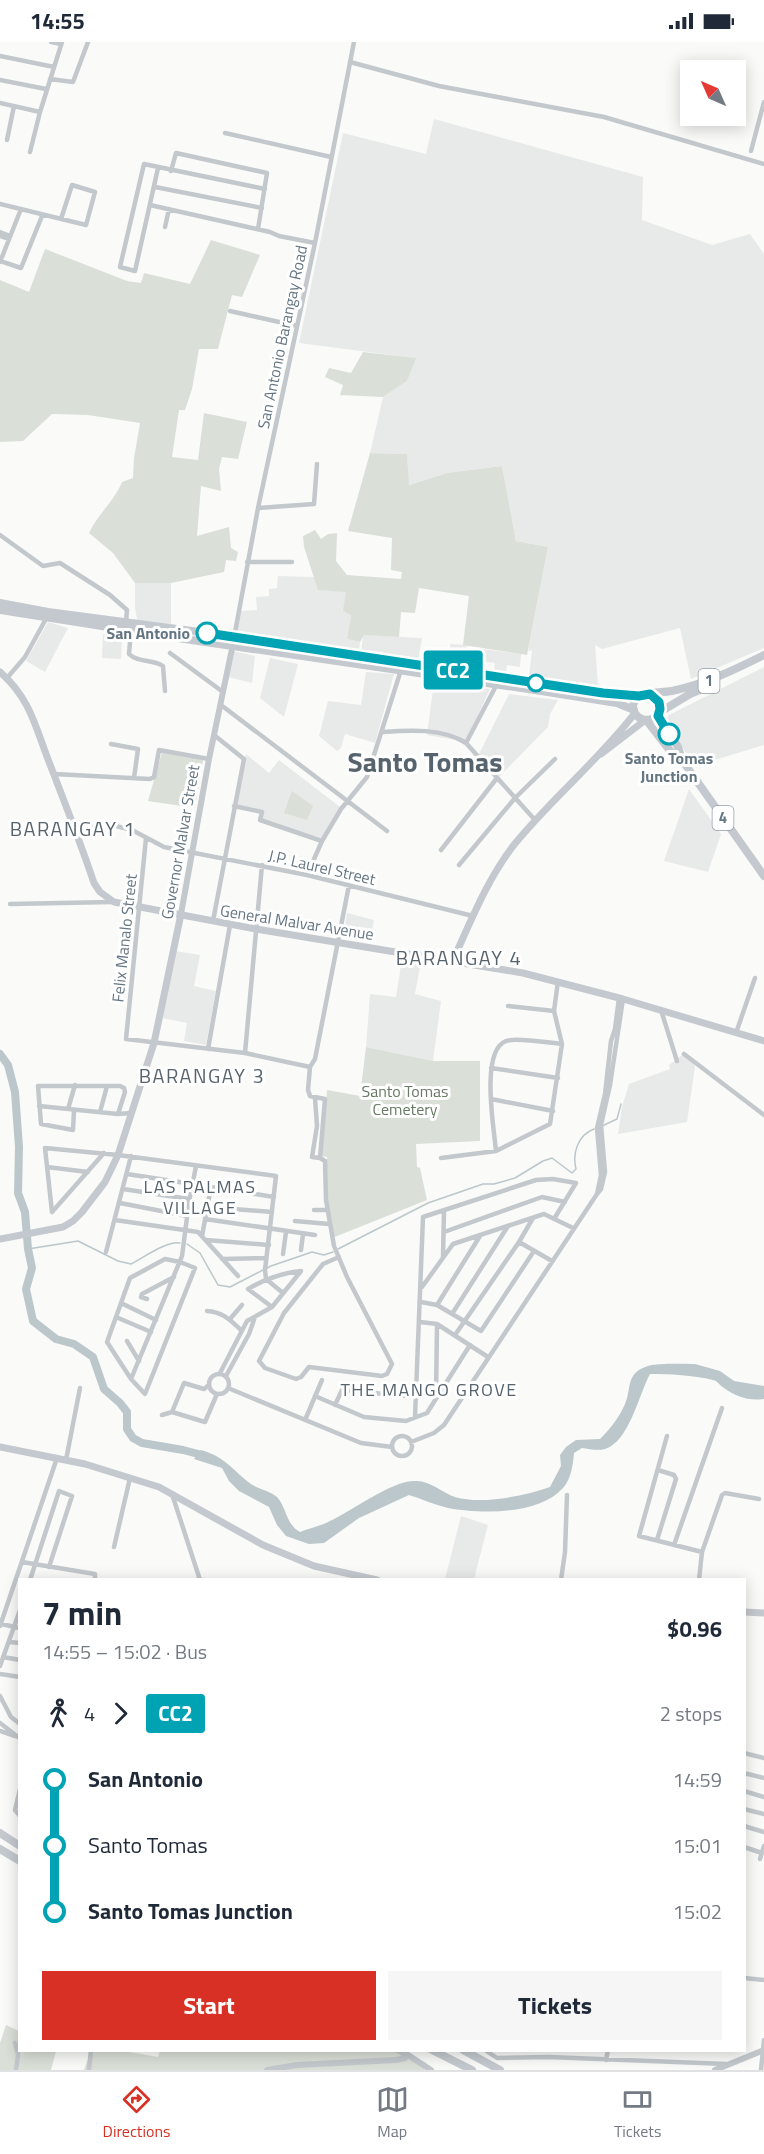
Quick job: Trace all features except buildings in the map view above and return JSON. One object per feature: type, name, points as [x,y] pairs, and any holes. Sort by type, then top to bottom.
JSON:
[{"type":"highway","name":"1","points":[[0,603],[47,615],[131,631],[233,642],[639,696],[689,687],[712,680],[764,655]]},
{"type":"highway","name":"1","points":[[0,610],[126,622],[233,642]]},
{"type":"highway","name":"1","points":[[402,666],[617,703],[646,721],[690,694],[764,660]]},
{"type":"highway","points":[[650,694],[658,700],[659,714]]},
{"type":"highway","points":[[634,712],[634,702],[639,696]]},
{"type":"highway","name":"4","points":[[659,714],[678,747],[682,760],[764,876]]},
{"type":"highway","name":"4","points":[[646,721],[671,752],[682,760]]},
{"type":"highway","points":[[0,1833],[18,1845]]},
{"type":"highway","points":[[0,1849],[18,1860]]},
{"type":"highway","points":[[436,2052],[472,2070]]},
{"type":"highway","points":[[467,2052],[500,2070]]},
{"type":"main road","points":[[0,672],[15,685],[26,701],[94,884],[100,892],[114,902]]},
{"type":"main road","points":[[453,960],[473,916],[512,849],[535,820],[596,757],[634,712]]},
{"type":"main road","points":[[596,757],[646,721]]},
{"type":"main road","name":"General Malvar Avenue","points":[[114,902],[230,925],[489,966],[558,980],[764,1041]]},
{"type":"main road","name":"Governor Malvar Street","points":[[0,1239],[63,1227],[73,1221],[105,1182],[118,1155],[154,1043],[181,914]]},
{"type":"main road","points":[[0,1447],[66,1460],[171,1492],[263,1545],[342,1576],[360,1578]]},
{"type":"main road","points":[[746,1612],[764,1613]]},
{"type":"street","points":[[30,152],[46,89],[61,43],[51,42]]},
{"type":"street","points":[[50,80],[74,82],[88,42]]},
{"type":"street","name":"San Antonio Barangay Road","points":[[233,642],[247,562],[315,243],[354,42]]},
{"type":"street","points":[[0,56],[54,67]]},
{"type":"street","points":[[350,62],[439,86],[604,117],[764,164]]},
{"type":"street","points":[[0,80],[46,89]]},
{"type":"street","points":[[752,151],[764,102]]},
{"type":"street","points":[[0,103],[40,112]]},
{"type":"street","points":[[7,140],[14,106]]},
{"type":"street","points":[[758,125],[764,127]]},
{"type":"street","points":[[225,133],[331,157]]},
{"type":"street","points":[[171,171],[176,153],[267,173],[258,229]]},
{"type":"street","points":[[158,168],[135,271],[120,267],[144,164],[265,189]]},
{"type":"street","points":[[0,204],[42,216],[86,225],[94,192],[72,185],[61,219]]},
{"type":"street","points":[[155,187],[262,208]]},
{"type":"street","points":[[150,206],[315,243]]},
{"type":"street","points":[[21,209],[0,262],[21,268],[42,216]]},
{"type":"street","points":[[165,227],[169,209]]},
{"type":"street","points":[[0,234],[10,237]]},
{"type":"street","points":[[230,311],[297,326]]},
{"type":"street","points":[[258,508],[314,504],[317,464]]},
{"type":"street","points":[[0,535],[43,567],[60,563],[110,595],[127,610],[126,622]]},
{"type":"street","points":[[247,562],[292,562]]},
{"type":"street","points":[[7,678],[25,657],[47,615]]},
{"type":"street","points":[[131,631],[129,654],[134,658],[160,663],[163,666],[165,692]]},
{"type":"street","name":"Governor Malvar Street","points":[[181,914],[233,642]]},
{"type":"street","points":[[170,653],[223,692]]},
{"type":"street","points":[[307,875],[322,841],[346,801],[367,777],[402,666]]},
{"type":"street","points":[[466,743],[497,684]]},
{"type":"street","points":[[221,705],[387,831]]},
{"type":"street","points":[[383,732],[425,731],[459,739],[466,743],[535,820]]},
{"type":"street","points":[[213,921],[244,759],[214,735]]},
{"type":"street","points":[[111,744],[138,749],[134,778]]},
{"type":"street","points":[[54,774],[150,779],[153,777],[159,750],[209,759]]},
{"type":"street","points":[[459,865],[515,798],[555,759]]},
{"type":"street","points":[[441,850],[497,778]]},
{"type":"street","points":[[234,806],[262,812],[260,820],[322,841]]},
{"type":"street","name":"J.P. Laurel Street","points":[[74,826],[116,826],[132,831],[164,848]]},
{"type":"street","name":"Felix Manalo Street","points":[[146,838],[126,1039],[154,1043]]},
{"type":"street","name":"J.P. Laurel Street","points":[[145,846],[262,865],[473,916]]},
{"type":"street","points":[[245,1053],[262,865]]},
{"type":"street","points":[[320,1158],[325,1099],[310,1096],[308,1090],[310,1067],[315,1059],[349,885]]},
{"type":"street","points":[[10,904],[114,902]]},
{"type":"street","points":[[208,1049],[230,925]]},
{"type":"street","points":[[736,1033],[755,978]]},
{"type":"street","points":[[441,1158],[496,1151],[550,1124],[561,1044],[554,1011],[558,980]]},
{"type":"street","points":[[411,1442],[434,1433],[444,1425],[597,1194],[601,1175],[597,1128],[605,1094],[611,1041],[621,998]]},
{"type":"street","points":[[508,1006],[554,1011]]},
{"type":"street","points":[[662,1010],[677,1061]]},
{"type":"street","points":[[496,1151],[491,1099],[491,1068],[498,1045],[508,1040],[561,1044]]},
{"type":"street","points":[[154,1043],[245,1053],[310,1067]]},
{"type":"street","points":[[684,1054],[764,1115]]},
{"type":"street","points":[[491,1068],[558,1078]]},
{"type":"street","points":[[75,1085],[71,1109],[73,1130],[41,1124],[38,1086],[75,1085],[124,1088],[125,1092],[118,1114]]},
{"type":"street","points":[[100,1112],[107,1086]]},
{"type":"street","points":[[315,1098],[317,1126],[312,1157],[325,1161],[327,1210],[334,1246],[392,1364],[387,1374],[382,1376],[309,1367],[301,1377],[296,1379],[265,1368],[259,1361],[284,1313],[324,1264],[339,1257]]},
{"type":"street","points":[[491,1099],[553,1110]]},
{"type":"street","points":[[39,1106],[118,1114],[131,1113]]},
{"type":"street","points":[[104,1153],[52,1212],[45,1148],[104,1153],[131,1156],[276,1176],[266,1258],[266,1279]]},
{"type":"street","points":[[106,1252],[131,1156]]},
{"type":"street","points":[[131,1379],[180,1262],[196,1166]]},
{"type":"street","points":[[47,1167],[88,1172]]},
{"type":"street","points":[[127,1174],[192,1184]]},
{"type":"street","points":[[415,1417],[423,1217],[536,1180],[553,1179],[576,1183],[554,1219]]},
{"type":"street","points":[[204,1238],[211,1187],[274,1197]]},
{"type":"street","points":[[123,1189],[189,1199]]},
{"type":"street","points":[[444,1232],[542,1197],[565,1202]]},
{"type":"street","points":[[120,1203],[187,1216]]},
{"type":"street","points":[[207,1207],[272,1212]]},
{"type":"street","points":[[314,1210],[327,1210]]},
{"type":"street","points":[[443,1257],[444,1210]]},
{"type":"street","points":[[422,1287],[453,1244],[544,1214],[573,1228]]},
{"type":"street","points":[[455,1335],[533,1218]]},
{"type":"street","points":[[205,1219],[315,1235]]},
{"type":"street","points":[[115,1220],[198,1232],[238,1276]]},
{"type":"street","points":[[295,1221],[329,1224]]},
{"type":"street","points":[[452,1314],[508,1226]]},
{"type":"street","points":[[283,1254],[286,1232]]},
{"type":"street","points":[[301,1250],[303,1234]]},
{"type":"street","points":[[437,1305],[481,1235]]},
{"type":"street","points":[[204,1238],[269,1245]]},
{"type":"street","points":[[519,1242],[552,1261]]},
{"type":"street","points":[[443,1245],[450,1248]]},
{"type":"street","points":[[421,1302],[437,1305],[482,1331],[534,1251]]},
{"type":"street","points":[[222,1259],[266,1258]]},
{"type":"street","points":[[165,1259],[180,1262],[195,1269],[145,1394],[131,1379],[107,1342],[130,1278],[165,1259]]},
{"type":"street","points":[[172,1412],[184,1383],[204,1389],[209,1385],[212,1376],[220,1373],[247,1321],[272,1307],[301,1270],[266,1279],[248,1289],[272,1307]]},
{"type":"street","points":[[147,1299],[141,1297],[142,1294],[174,1277]]},
{"type":"street","points":[[266,1279],[283,1293]]},
{"type":"street","points":[[121,1303],[156,1320]]},
{"type":"street","points":[[230,1319],[242,1305]]},
{"type":"street","points":[[207,1311],[219,1312],[249,1334]]},
{"type":"street","points":[[116,1317],[151,1332]]},
{"type":"street","points":[[226,1376],[249,1334],[255,1317]]},
{"type":"street","points":[[420,1322],[437,1324],[489,1357]]},
{"type":"street","points":[[436,1398],[437,1324]]},
{"type":"street","points":[[127,1341],[138,1361]]},
{"type":"street","points":[[315,1396],[364,1417],[406,1421],[427,1413],[470,1345]]},
{"type":"street","points":[[209,1385],[212,1391],[218,1394],[228,1388],[229,1380],[220,1373]]},
{"type":"street","points":[[305,1420],[322,1380]]},
{"type":"street","points":[[66,1460],[80,1388]]},
{"type":"street","points":[[228,1388],[361,1443],[392,1447]]},
{"type":"street","points":[[335,1405],[342,1390],[416,1397]]},
{"type":"street","points":[[162,1415],[172,1412],[205,1422],[218,1394]]},
{"type":"street","points":[[674,1545],[722,1408]]},
{"type":"street","points":[[398,1436],[406,1437],[411,1442],[411,1450],[406,1455],[395,1453],[392,1447],[398,1436]]},
{"type":"street","points":[[667,1436],[639,1536],[702,1552]]},
{"type":"street","points":[[0,1666],[17,1628],[0,1625],[57,1458]]},
{"type":"street","points":[[657,1540],[676,1479],[674,1475],[658,1470]]},
{"type":"street","points":[[114,1547],[130,1478]]},
{"type":"street","points":[[30,1578],[59,1491],[72,1496],[49,1567]]},
{"type":"street","points":[[171,1492],[199,1578]]},
{"type":"street","points":[[699,1578],[702,1552],[722,1495],[725,1493],[759,1499]]},
{"type":"street","points":[[561,1578],[565,1552],[567,1495]]},
{"type":"street","points":[[22,1562],[95,1574],[95,1578]]},
{"type":"street","points":[[9,1642],[18,1643]]},
{"type":"street","points":[[3,1657],[18,1660]]},
{"type":"street","points":[[0,1674],[18,1677]]},
{"type":"street","points":[[0,1696],[11,1717],[18,1722]]},
{"type":"street","points":[[0,1723],[18,1736]]},
{"type":"street","points":[[0,1731],[18,1737]]},
{"type":"street","points":[[746,1754],[764,1758]]},
{"type":"street","points":[[746,1774],[764,1778]]},
{"type":"street","points":[[746,1792],[764,1797]]},
{"type":"street","points":[[18,1797],[15,1810],[18,1814]]},
{"type":"street","points":[[746,1810],[764,1814]]},
{"type":"street","points":[[746,1827],[764,1832]]},
{"type":"street","points":[[760,1859],[764,1846]]},
{"type":"street","points":[[746,1848],[762,1853]]},
{"type":"street","points":[[746,1978],[764,1980]]},
{"type":"street","points":[[761,2070],[764,2040]]},
{"type":"street","points":[[15,2043],[18,2055],[16,2070]]},
{"type":"street","points":[[715,2070],[763,2050]]},
{"type":"street","points":[[89,2070],[92,2052]]},
{"type":"street","points":[[401,2052],[427,2068]]},
{"type":"street","points":[[488,2052],[497,2058],[554,2057],[726,2064]]},
{"type":"street","points":[[513,2058],[514,2052]]},
{"type":"street","points":[[554,2057],[555,2052]]},
{"type":"street","points":[[606,2060],[608,2052]]},
{"type":"street","points":[[267,2070],[297,2065],[396,2060],[408,2055]]},
{"type":"street","points":[[332,2070],[336,2063]]},
{"type":"shaded area","points":[[434,119],[643,177],[642,220],[712,245],[750,234],[764,254],[764,648],[691,679],[680,628],[602,649],[595,645],[598,685],[529,676],[532,650],[528,651],[548,547],[516,541],[502,466],[447,473],[408,485],[407,454],[370,453],[383,397],[407,381],[415,358],[299,343],[343,133],[426,154]]},
{"type":"shaded area","points":[[278,576],[315,577],[318,590],[346,591],[351,615],[347,639],[360,642],[359,653],[236,634],[240,611],[257,610],[256,597],[269,596],[269,589],[277,588]]},
{"type":"shaded area","points":[[135,583],[171,583],[171,626],[138,624],[135,608]]},
{"type":"shaded area","points":[[48,622],[68,628],[45,672],[26,661]]},
{"type":"shaded area","points":[[103,634],[122,635],[121,659],[102,658]]},
{"type":"shaded area","points":[[363,635],[422,638],[418,661],[361,654]]},
{"type":"shaded area","points":[[450,644],[467,645],[465,667],[452,666]]},
{"type":"shaded area","points":[[475,648],[521,654],[520,667],[507,665],[506,673],[494,672],[495,663],[474,660]]},
{"type":"shaded area","points":[[233,651],[255,656],[252,683],[228,677]]},
{"type":"shaded area","points":[[270,658],[298,664],[284,717],[260,698]]},
{"type":"shaded area","points":[[764,667],[764,745],[695,766],[665,722],[669,715]]},
{"type":"shaded area","points":[[366,672],[394,674],[375,743],[345,734],[341,748],[337,751],[319,736],[328,701],[361,705]]},
{"type":"shaded area","points":[[434,682],[490,689],[466,742],[427,735]]},
{"type":"shaded area","points":[[509,694],[558,700],[550,714],[548,727],[498,778],[478,756]]},
{"type":"shaded area","points":[[246,754],[269,773],[279,760],[340,807],[322,838],[261,820],[262,812],[235,806]]},
{"type":"shaded area","points":[[689,789],[721,834],[708,872],[664,861]]},
{"type":"shaded area","points":[[347,913],[374,920],[370,942],[343,938]]},
{"type":"shaded area","points":[[175,951],[200,955],[194,986],[216,991],[206,1045],[184,1041],[187,1023],[162,1018]]},
{"type":"shaded area","points":[[402,959],[421,961],[415,994],[441,1001],[433,1061],[366,1047],[370,994],[396,997]]},
{"type":"shaded area","points":[[682,1055],[695,1067],[687,1122],[618,1134],[622,1107],[629,1084],[670,1069],[669,1065]]},
{"type":"shaded area","points":[[695,1364],[720,1371],[734,1381],[764,1386],[764,1399],[748,1399],[738,1396],[713,1380],[682,1375],[650,1374],[621,1437],[605,1449],[582,1448],[574,1453],[570,1476],[563,1488],[553,1497],[525,1508],[493,1511],[461,1510],[443,1507],[409,1495],[359,1518],[324,1543],[309,1544],[286,1536],[277,1525],[269,1507],[239,1491],[229,1481],[222,1468],[194,1459],[201,1450],[210,1453],[223,1460],[251,1484],[277,1497],[289,1521],[300,1532],[327,1523],[385,1490],[407,1482],[427,1483],[450,1495],[466,1499],[490,1500],[516,1496],[550,1487],[561,1466],[560,1455],[566,1447],[576,1440],[600,1439],[604,1435],[623,1409],[632,1377],[641,1369],[652,1365]]},
{"type":"shaded area","points":[[461,1516],[488,1525],[474,1578],[445,1578]]},
{"type":"green space","points":[[211,240],[260,255],[242,297],[232,295],[218,349],[199,349],[192,389],[185,410],[179,410],[172,457],[198,460],[204,413],[247,422],[238,459],[222,457],[219,469],[221,491],[201,486],[197,536],[229,527],[231,548],[238,552],[236,561],[226,560],[224,572],[171,583],[135,583],[113,553],[89,533],[122,482],[133,478],[140,423],[88,415],[52,414],[23,441],[0,442],[0,280],[29,292],[45,249],[127,281],[141,283],[144,273],[190,284]]},
{"type":"green space","points":[[363,352],[416,358],[407,381],[383,397],[340,395],[343,385],[325,377],[329,368],[351,373]]},
{"type":"green space","points":[[370,453],[407,454],[409,485],[447,473],[502,466],[516,541],[548,547],[527,655],[463,645],[469,596],[419,588],[415,613],[401,612],[399,637],[364,635],[360,642],[347,639],[351,615],[343,611],[346,592],[318,590],[304,547],[303,536],[315,530],[321,539],[328,534],[337,533],[336,561],[347,575],[401,579],[402,572],[391,570],[392,538],[348,531]]},
{"type":"green space","points":[[162,752],[203,760],[195,808],[148,801]]},
{"type":"green space","points":[[292,791],[313,806],[307,820],[284,813]]},
{"type":"green space","name":"Santo Tomas Cemetery","points":[[366,1047],[433,1061],[480,1061],[480,1141],[416,1144],[417,1167],[420,1168],[427,1200],[332,1238],[327,1210],[327,1157],[319,1156],[327,1090],[360,1096]]},
{"type":"green space","points":[[6,2025],[18,2031],[18,2052],[56,2052],[51,2070],[0,2070],[0,2043]]},
{"type":"green space","points":[[90,2052],[130,2052],[158,2057],[159,2052],[403,2052],[426,2065],[424,2070],[84,2070]]},
{"type":"waterway","points":[[0,1054],[8,1065],[15,1092],[19,1147],[18,1193],[25,1212],[32,1268],[26,1289],[33,1321],[56,1339],[74,1344],[93,1357],[104,1389],[127,1412],[127,1429],[133,1438],[142,1443],[206,1456]]},
{"type":"waterway","points":[[602,1126],[617,1119],[621,1104]]},
{"type":"waterway","points":[[338,1249],[428,1203],[483,1184],[494,1184],[515,1178],[552,1158],[572,1173],[576,1169],[575,1157],[580,1140],[594,1129]]},
{"type":"waterway","points":[[28,1249],[78,1241],[118,1261],[131,1264],[162,1247],[180,1243]]},
{"type":"waterway","points":[[187,1244],[200,1253],[218,1285],[230,1287],[271,1266],[312,1252],[324,1255],[333,1252]]},
{"type":"bus line","name":"CC2","points":[[207,633],[603,693],[639,696],[650,694],[655,696],[659,702],[658,716],[669,734]]},
{"type":"place","name":"San Antonio","points":[[207,633]]},
{"type":"place","name":"Santo Tomas Junction","points":[[669,734]]},
{"type":"district","name":"Santo Tomas","points":[[425,762]]},
{"type":"district","name":"BARANGAY 1","points":[[73,829]]},
{"type":"district","name":"BARANGAY 4","points":[[459,958]]},
{"type":"district","name":"BARANGAY 3","points":[[202,1076]]},
{"type":"district","name":"LAS PALMAS VILLAGE","points":[[200,1197]]},
{"type":"district","name":"THE MANGO GROVE","points":[[429,1390]]}]
